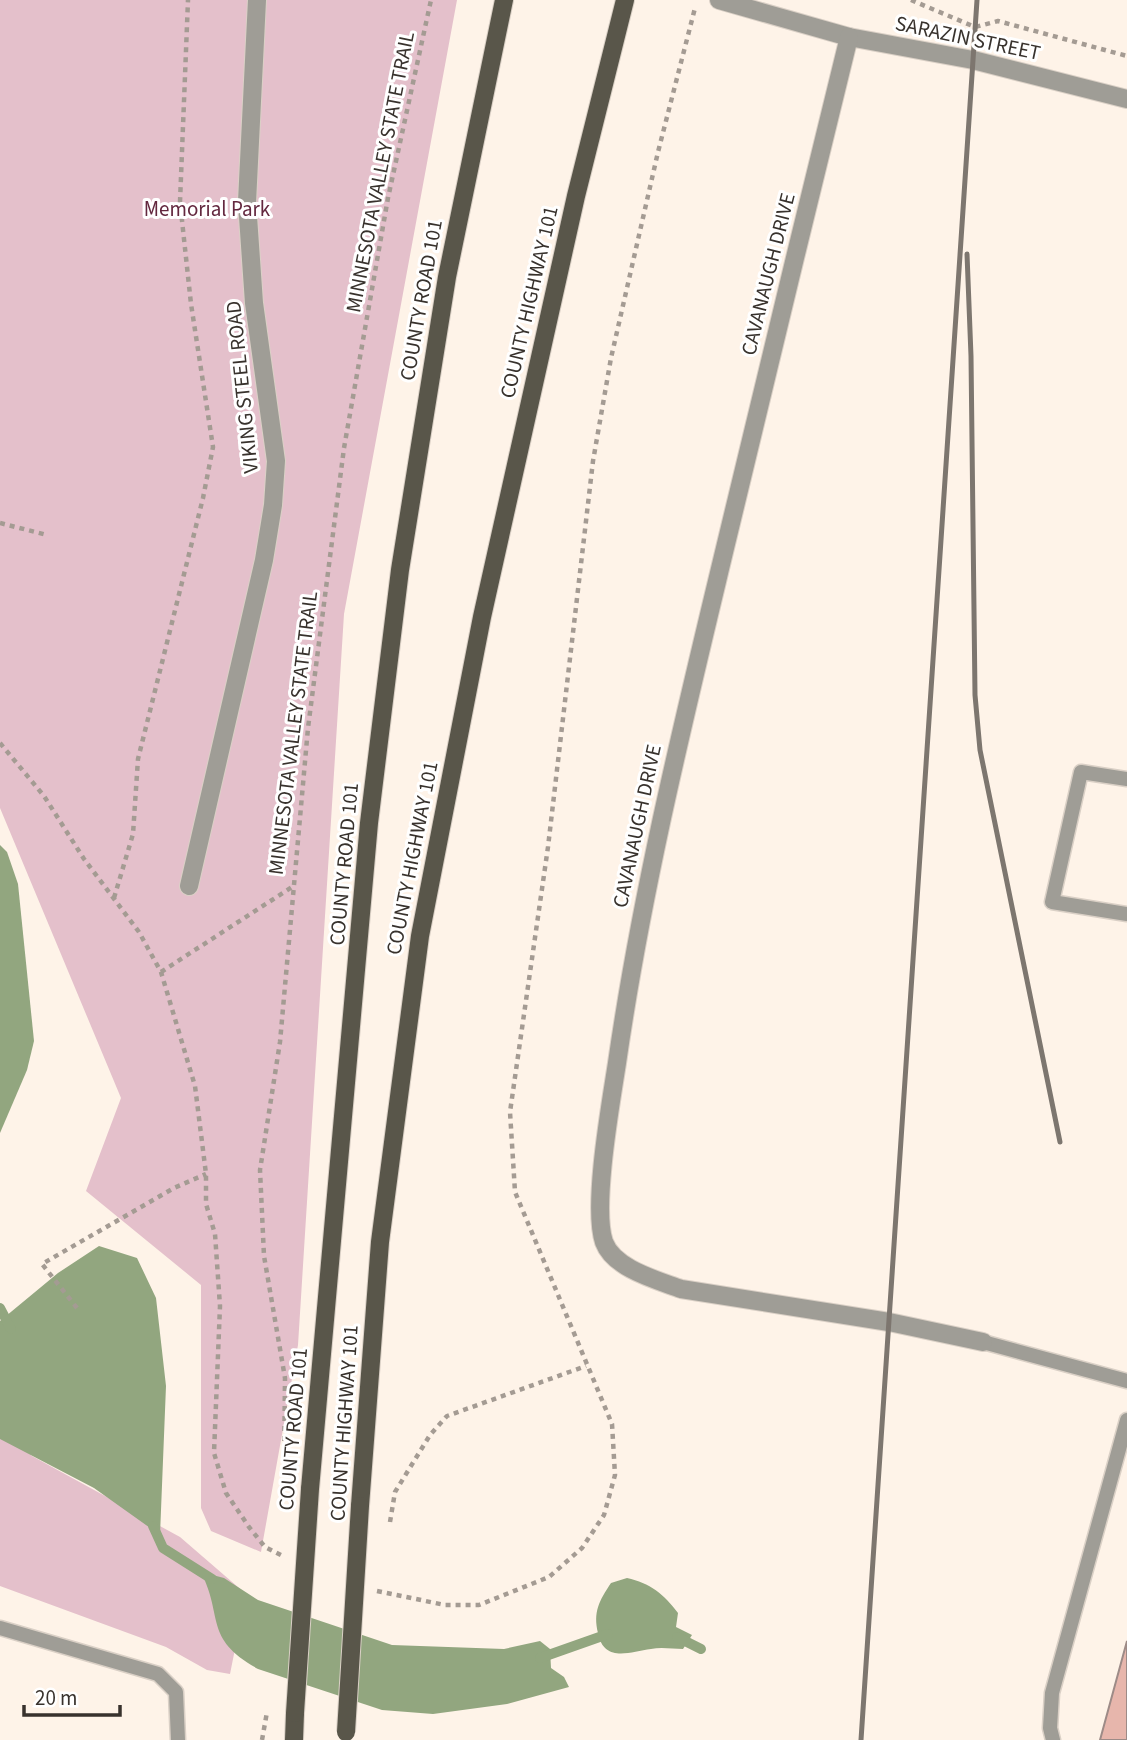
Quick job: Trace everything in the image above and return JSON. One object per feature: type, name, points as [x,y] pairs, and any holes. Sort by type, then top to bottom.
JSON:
[{"type":"main road","name":"COUNTY ROAD 101","points":[[294,1740],[310,1489],[369,823],[400,570],[447,277],[504,0]]},
{"type":"main road","name":"COUNTY HIGHWAY 101","points":[[345,1736],[380,1242],[420,936],[488,590],[576,196],[625,0]]},
{"type":"street","name":"VIKING STEEL ROAD","points":[[188,886],[264,560],[275,483],[276,461],[254,303],[247,202],[257,0]]},
{"type":"street","name":"SARAZIN STREET","points":[[719,0],[849,37],[972,60],[1127,99]]},
{"type":"street","name":"CAVANAUGH DRIVE","points":[[849,37],[684,719],[635,947],[608,1119],[600,1208],[604,1243],[621,1262],[651,1278],[681,1289],[889,1322],[983,1342]]},
{"type":"lane","points":[[1127,779],[1081,772],[1052,902],[1127,914]]},
{"type":"lane","points":[[983,1342],[1127,1381]]},
{"type":"lane","points":[[1053,1740],[1050,1728],[1052,1693],[1125,1437],[1127,1420]]},
{"type":"lane","points":[[0,1628],[158,1674],[176,1692],[178,1740]]},
{"type":"path","points":[[114,898],[133,834],[138,759],[203,498],[213,447],[191,304],[180,202],[188,0]]},
{"type":"path","name":"MINNESOTA VALLEY STATE TRAIL","points":[[284,1476],[285,1378],[264,1256],[260,1170],[280,1042],[308,728],[344,448],[388,198],[431,0]]},
{"type":"path","points":[[370,1589],[445,1605],[479,1605],[549,1577],[582,1548],[604,1515],[615,1475],[612,1423],[515,1192],[510,1112],[512,1083],[548,847],[593,461],[611,358],[658,152],[697,0]]},
{"type":"path","points":[[911,0],[975,27],[998,21],[1127,56]]},
{"type":"path","points":[[0,523],[47,535]]},
{"type":"path","points":[[0,743],[44,796],[84,859],[139,932],[162,972],[195,1086],[206,1174],[206,1204],[215,1234],[220,1306],[214,1453],[226,1493],[249,1527],[265,1547],[285,1557]]},
{"type":"path","points":[[162,972],[292,887]]},
{"type":"path","points":[[77,1308],[42,1264],[174,1188],[206,1174]]},
{"type":"path","points":[[390,1522],[395,1492],[430,1435],[447,1416],[586,1366]]},
{"type":"path","points":[[262,1740],[267,1712]]},
{"type":"green space","name":"Memorial Park","points":[[0,0],[457,0],[344,614],[298,1345],[261,1552],[211,1531],[201,1508],[201,1285],[86,1191],[121,1098],[0,808]]},
{"type":"green space","points":[[0,1431],[32,1456],[180,1537],[246,1594],[230,1674],[207,1670],[166,1647],[0,1586]]},
{"type":"shaded area","points":[[0,845],[7,852],[18,884],[34,1041],[27,1070],[0,1133]]},
{"type":"shaded area","points":[[99,1246],[137,1258],[156,1298],[166,1386],[160,1535],[94,1488],[0,1439],[0,1321],[58,1273]]},
{"type":"shaded area","points":[[201,1572],[224,1578],[258,1600],[392,1645],[504,1649],[540,1641],[550,1649],[551,1668],[564,1677],[569,1687],[507,1704],[433,1714],[382,1710],[258,1669],[241,1658],[222,1637]]},
{"type":"shaded area","points":[[627,1578],[650,1586],[673,1606],[678,1613],[676,1627],[692,1635],[683,1649],[655,1648],[618,1653],[606,1649],[598,1633],[598,1607],[611,1583]]},
{"type":"building","points":[[1127,1641],[1127,1740],[1100,1740]]},
{"type":"waterway","points":[[0,1308],[11,1329]]},
{"type":"waterway","points":[[153,1526],[163,1548],[212,1579]]},
{"type":"waterway","points":[[540,1658],[608,1634]]},
{"type":"waterway","points":[[677,1637],[701,1649]]},
{"type":"railway","points":[[861,1740],[977,0]]},
{"type":"railway","points":[[967,254],[971,356],[975,695],[980,750],[1060,1142]]}]
